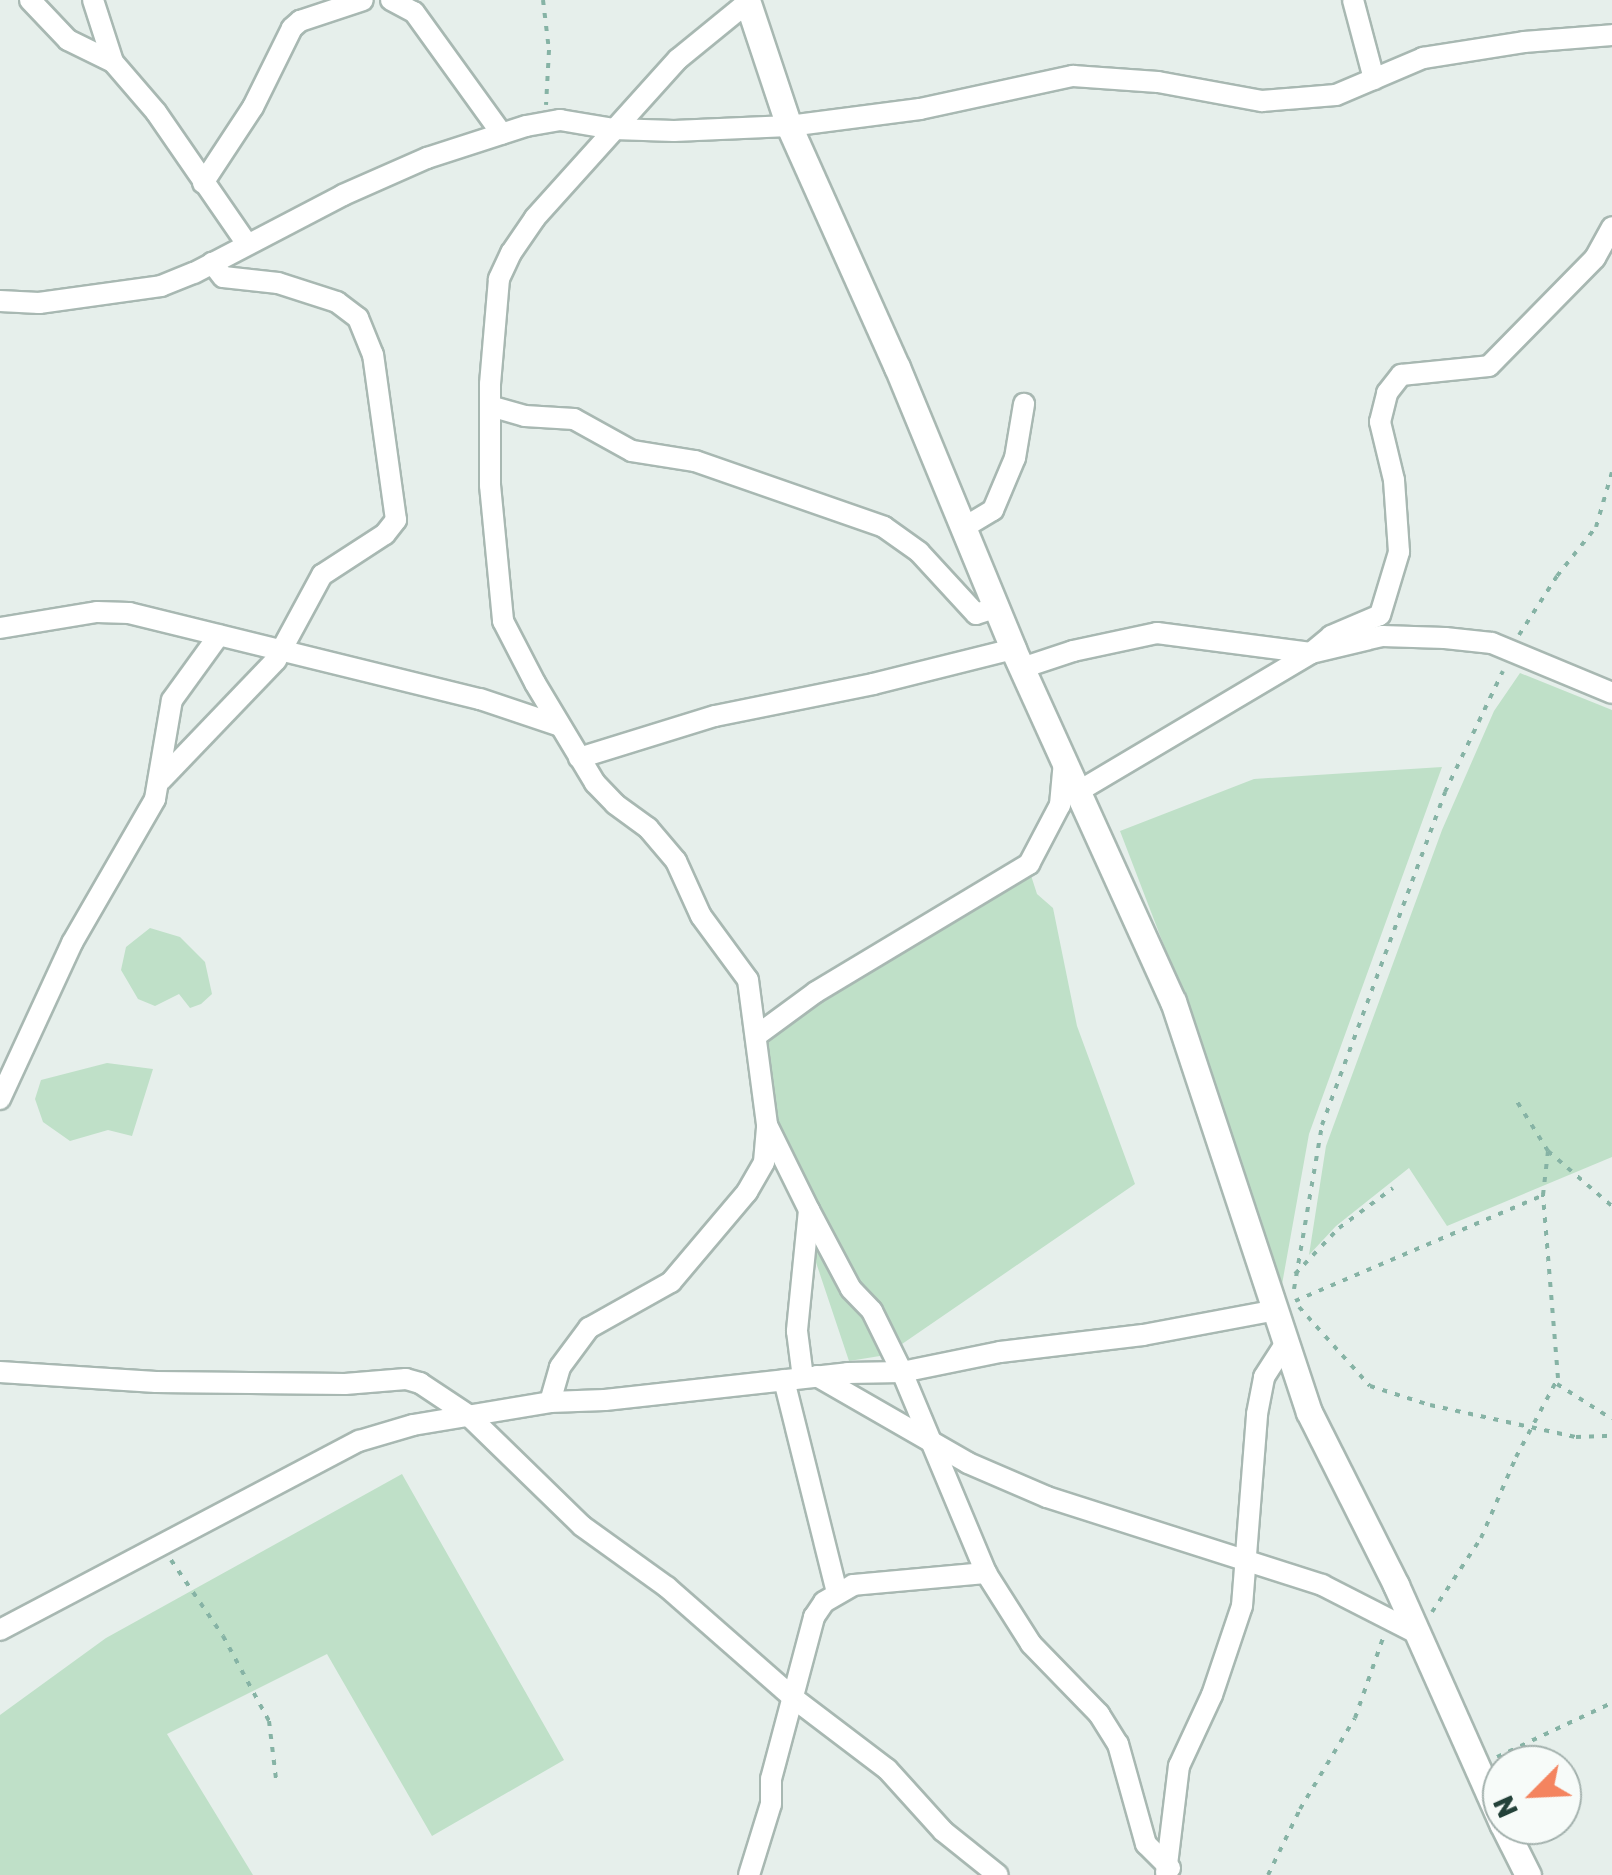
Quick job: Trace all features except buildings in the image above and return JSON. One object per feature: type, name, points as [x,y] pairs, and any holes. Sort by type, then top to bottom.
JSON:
[{"type":"street","points":[[30,0],[68,40],[113,62]]},
{"type":"street","points":[[93,0],[113,62],[156,112],[247,244]]},
{"type":"street","points":[[203,182],[253,107],[292,28],[300,20],[362,0]]},
{"type":"street","points":[[391,0],[414,12],[502,134]]},
{"type":"street","points":[[1353,0],[1374,78]]},
{"type":"street","points":[[550,1402],[560,1367],[589,1328],[671,1282],[747,1192],[764,1162],[767,1125],[748,980],[701,916],[676,861],[648,828],[615,804],[580,758],[503,620],[490,485],[490,406],[498,279],[535,218],[614,129],[678,59],[747,1],[788,126],[897,367],[1018,659],[1173,1001],[1286,1306],[1287,1340],[1309,1412],[1418,1634],[1482,1783]]},
{"type":"street","points":[[6,306],[161,286],[212,264],[343,194],[428,158],[560,120],[614,129],[788,126],[920,109],[1073,76],[1144,80],[1262,101],[1336,95],[1423,58],[1524,42],[1612,35]]},
{"type":"street","points":[[1079,791],[1311,653],[1331,636],[1380,615],[1399,552],[1394,480],[1380,422],[1387,393],[1401,374],[1488,366],[1595,258],[1612,228]]},
{"type":"street","points":[[0,1099],[20,1050],[161,780],[238,703],[283,649],[322,575],[385,534],[396,520],[373,355],[358,318],[337,302],[278,283],[222,276],[212,264]]},
{"type":"street","points":[[963,528],[993,510],[1015,458],[1024,404]]},
{"type":"street","points":[[490,406],[526,416],[574,419],[632,451],[695,461],[884,527],[919,552],[976,614],[998,607]]},
{"type":"street","points":[[0,628],[97,612],[128,613],[480,699],[560,726]]},
{"type":"street","points":[[580,758],[715,716],[1158,633],[1311,653],[1382,636],[1492,643],[1612,693]]},
{"type":"street","points":[[161,780],[172,700],[219,635]]},
{"type":"street","points":[[756,1036],[816,992],[1029,864],[1060,806],[1064,759]]},
{"type":"street","points":[[0,1060],[20,1050]]},
{"type":"street","points":[[767,1125],[850,1289],[872,1310],[935,1443],[986,1573],[1031,1644],[1099,1714],[1118,1744],[1146,1844],[1167,1872]]},
{"type":"street","points":[[809,1210],[797,1331],[837,1592]]},
{"type":"street","points":[[0,1630],[358,1442],[413,1424],[550,1402],[902,1372],[1000,1352],[1143,1336],[1286,1306]]},
{"type":"street","points":[[1167,1872],[1179,1766],[1226,1658],[1242,1606],[1257,1414],[1264,1377],[1287,1340]]},
{"type":"street","points":[[0,1372],[156,1382],[344,1384],[406,1379],[420,1383],[468,1416],[582,1526],[667,1587],[792,1696],[887,1770],[942,1830],[998,1875]]},
{"type":"street","points":[[802,1378],[1046,1497],[1322,1585],[1418,1634]]},
{"type":"street","points":[[749,1875],[772,1804],[770,1779],[814,1617],[837,1592],[853,1585],[929,1575],[986,1573]]},
{"type":"street","points":[[1513,1845],[1528,1875]]},
{"type":"path","points":[[544,0],[549,50],[544,123]]},
{"type":"path","points":[[1286,1306],[1322,1125],[1445,792],[1512,652],[1556,576],[1596,527],[1612,472]]},
{"type":"path","points":[[1516,1100],[1548,1151],[1612,1206]]},
{"type":"path","points":[[1418,1634],[1481,1538],[1557,1384],[1543,1195],[1548,1151]]},
{"type":"path","points":[[1295,1274],[1338,1228],[1392,1188]]},
{"type":"path","points":[[1286,1306],[1543,1195]]},
{"type":"path","points":[[1286,1306],[1370,1386],[1430,1406],[1576,1437],[1612,1436]]},
{"type":"path","points":[[1557,1384],[1612,1419]]},
{"type":"path","points":[[159,1544],[224,1636],[269,1721],[276,1779]]},
{"type":"path","points":[[1268,1875],[1354,1718],[1389,1620]]},
{"type":"path","points":[[1474,1767],[1612,1702]]},
{"type":"green space","points":[[1520,673],[1612,710],[1612,1157],[1447,1226],[1409,1168],[1336,1226],[1309,1255],[1326,1146],[1442,830],[1494,711]]},
{"type":"green space","points":[[1442,767],[1309,1134],[1281,1290],[1189,1011],[1120,831],[1254,779]]},
{"type":"green space","points":[[1026,860],[1037,894],[1053,908],[1077,1026],[1135,1184],[886,1355],[849,1361],[770,1125],[759,1029]]},
{"type":"green space","points":[[150,928],[180,937],[205,962],[212,994],[201,1004],[190,1008],[179,994],[155,1006],[138,999],[121,970],[126,947]]},
{"type":"green space","points":[[107,1063],[153,1069],[132,1136],[108,1130],[70,1141],[43,1122],[35,1099],[41,1080]]},
{"type":"green space","points":[[402,1474],[564,1760],[432,1836],[327,1654],[167,1734],[253,1875],[0,1875],[0,1715],[106,1638]]}]
